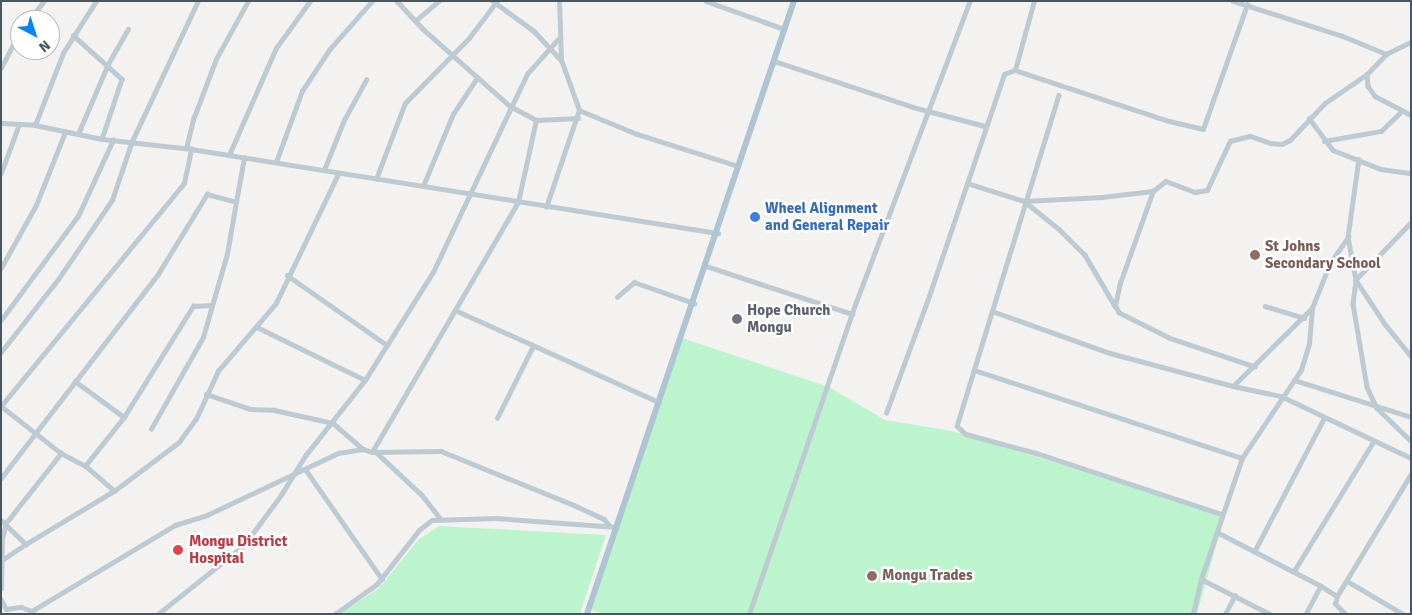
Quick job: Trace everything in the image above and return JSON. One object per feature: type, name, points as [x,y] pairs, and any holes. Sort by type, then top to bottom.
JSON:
[{"type":"main road","points":[[587,614],[718,233],[738,166],[794,1]]},
{"type":"street","points":[[35,124],[55,69],[73,35],[96,1]]},
{"type":"street","points":[[1,352],[59,278],[112,200],[132,141],[198,1]]},
{"type":"street","points":[[114,491],[85,466],[61,453],[34,434],[1,406],[184,183],[194,117],[216,59],[248,1]]},
{"type":"street","points":[[229,155],[276,48],[310,1]]},
{"type":"street","points":[[276,162],[302,91],[329,50],[372,1]]},
{"type":"street","points":[[397,1],[415,21],[510,106],[536,120],[578,118]]},
{"type":"street","points":[[415,21],[439,1]]},
{"type":"street","points":[[546,206],[578,118],[579,110],[561,60],[559,1]]},
{"type":"street","points":[[706,1],[784,29]]},
{"type":"street","points":[[749,614],[852,314],[970,1]]},
{"type":"street","points":[[1015,70],[1034,1]]},
{"type":"street","points":[[1234,1],[1343,36],[1386,54]]},
{"type":"street","points":[[376,179],[405,103],[453,56],[495,2],[534,31],[561,60]]},
{"type":"street","points":[[886,413],[1004,74],[1015,70],[1169,121],[1203,129],[1247,6]]},
{"type":"street","points":[[78,134],[108,64],[128,29]]},
{"type":"street","points":[[73,35],[122,78],[102,138]]},
{"type":"street","points":[[158,614],[244,545],[294,476],[305,456],[333,423],[365,380],[433,272],[473,192],[510,106],[527,74],[549,47],[560,37]]},
{"type":"street","points":[[1024,201],[1102,197],[1153,191],[1166,181],[1195,192],[1206,190],[1230,141],[1250,136],[1282,144],[1290,140],[1309,118],[1367,74],[1386,54],[1411,42]]},
{"type":"street","points":[[1,68],[10,50]]},
{"type":"street","points":[[774,61],[985,126]]},
{"type":"street","points":[[1367,74],[1368,86],[1375,96],[1411,115]]},
{"type":"street","points":[[423,186],[453,114],[477,78]]},
{"type":"street","points":[[324,170],[340,128],[366,80]]},
{"type":"street","points":[[1059,95],[1024,201],[974,370],[957,418],[961,431],[1221,514]]},
{"type":"street","points":[[579,110],[637,134],[738,166]]},
{"type":"street","points":[[1324,141],[1382,131],[1402,111]]},
{"type":"street","points":[[1309,118],[1324,141],[1333,150],[1359,158],[1381,169],[1411,173]]},
{"type":"street","points":[[374,452],[518,202],[536,120]]},
{"type":"street","points":[[1,123],[35,124],[65,132],[112,140],[188,148],[324,170],[338,174],[473,192],[518,202],[718,233]]},
{"type":"street","points":[[1,173],[19,124]]},
{"type":"street","points":[[1,268],[36,205],[65,132]]},
{"type":"street","points":[[1,320],[78,216],[112,140]]},
{"type":"street","points":[[151,429],[203,337],[227,254],[244,158]]},
{"type":"street","points":[[1359,158],[1348,237],[1356,280],[1353,304],[1358,341],[1367,387],[1377,408],[1411,441]]},
{"type":"street","points":[[2,560],[114,491],[149,461],[179,442],[196,419],[206,394],[227,358],[257,327],[276,303],[287,275],[318,220],[338,174]]},
{"type":"street","points":[[967,182],[1024,201],[1060,228],[1084,255],[1119,313],[1131,321],[1208,352],[1255,367]]},
{"type":"street","points":[[1115,306],[1153,191]]},
{"type":"street","points":[[1,478],[158,274],[207,194],[236,202]]},
{"type":"street","points":[[1356,280],[1411,223]]},
{"type":"street","points":[[1233,386],[1255,367],[1312,308],[1330,263],[1348,237]]},
{"type":"street","points":[[706,266],[852,314]]},
{"type":"street","points":[[287,275],[387,345]]},
{"type":"street","points":[[1356,280],[1385,324],[1411,356]]},
{"type":"street","points":[[617,297],[634,282],[694,303]]},
{"type":"street","points":[[85,466],[124,417],[193,306],[212,305]]},
{"type":"street","points":[[1265,306],[1304,318]]},
{"type":"street","points":[[1194,614],[1201,579],[1221,514],[1242,458],[1281,396],[1294,380],[1309,343],[1312,308]]},
{"type":"street","points":[[455,310],[659,402]]},
{"type":"street","points":[[992,311],[1110,354],[1233,386],[1281,396],[1373,442],[1411,458]]},
{"type":"street","points":[[257,327],[365,380]]},
{"type":"street","points":[[497,418],[533,346]]},
{"type":"street","points":[[974,370],[1242,458]]},
{"type":"street","points":[[75,380],[124,417]]},
{"type":"street","points":[[1294,380],[1377,408],[1411,417]]},
{"type":"street","points":[[206,394],[250,409],[274,410],[333,423],[363,449]]},
{"type":"street","points":[[1254,550],[1324,418]]},
{"type":"street","points":[[1294,571],[1373,442]]},
{"type":"street","points":[[1,599],[7,611],[21,607],[32,611],[175,525],[198,519],[294,476],[338,453],[363,449],[374,452],[441,451],[574,505],[604,519],[608,525]]},
{"type":"street","points":[[374,452],[422,495],[440,518]]},
{"type":"street","points":[[1,589],[6,523],[61,453]]},
{"type":"street","points":[[306,470],[382,579]]},
{"type":"street","points":[[1345,614],[1335,604],[1336,596],[1347,581],[1411,474]]},
{"type":"street","points":[[335,614],[382,579],[419,530],[440,518],[608,525],[617,527]]},
{"type":"street","points":[[1,520],[26,544]]},
{"type":"street","points":[[1217,532],[1294,571],[1336,596]]},
{"type":"street","points":[[1201,579],[1270,614]]},
{"type":"street","points":[[1347,581],[1404,614]]},
{"type":"street","points":[[1306,614],[1321,586]]},
{"type":"street","points":[[1225,614],[1235,595]]},
{"type":"green space","points":[[682,338],[829,387],[885,420],[952,431],[1225,514],[1197,614],[603,614],[589,609]]},
{"type":"green space","points":[[439,526],[606,535],[580,614],[340,614],[379,588],[419,539]]},
{"type":"place","name":"Wheel Alignment and General Repair","points":[[755,217]]},
{"type":"place","name":"St Johns Secondary School","points":[[1255,255]]},
{"type":"place","name":"Hope Church Mongu","points":[[737,319]]},
{"type":"place","name":"Mongu District Hospital","points":[[178,550]]},
{"type":"place","name":"Mongu Trades","points":[[872,576]]}]
